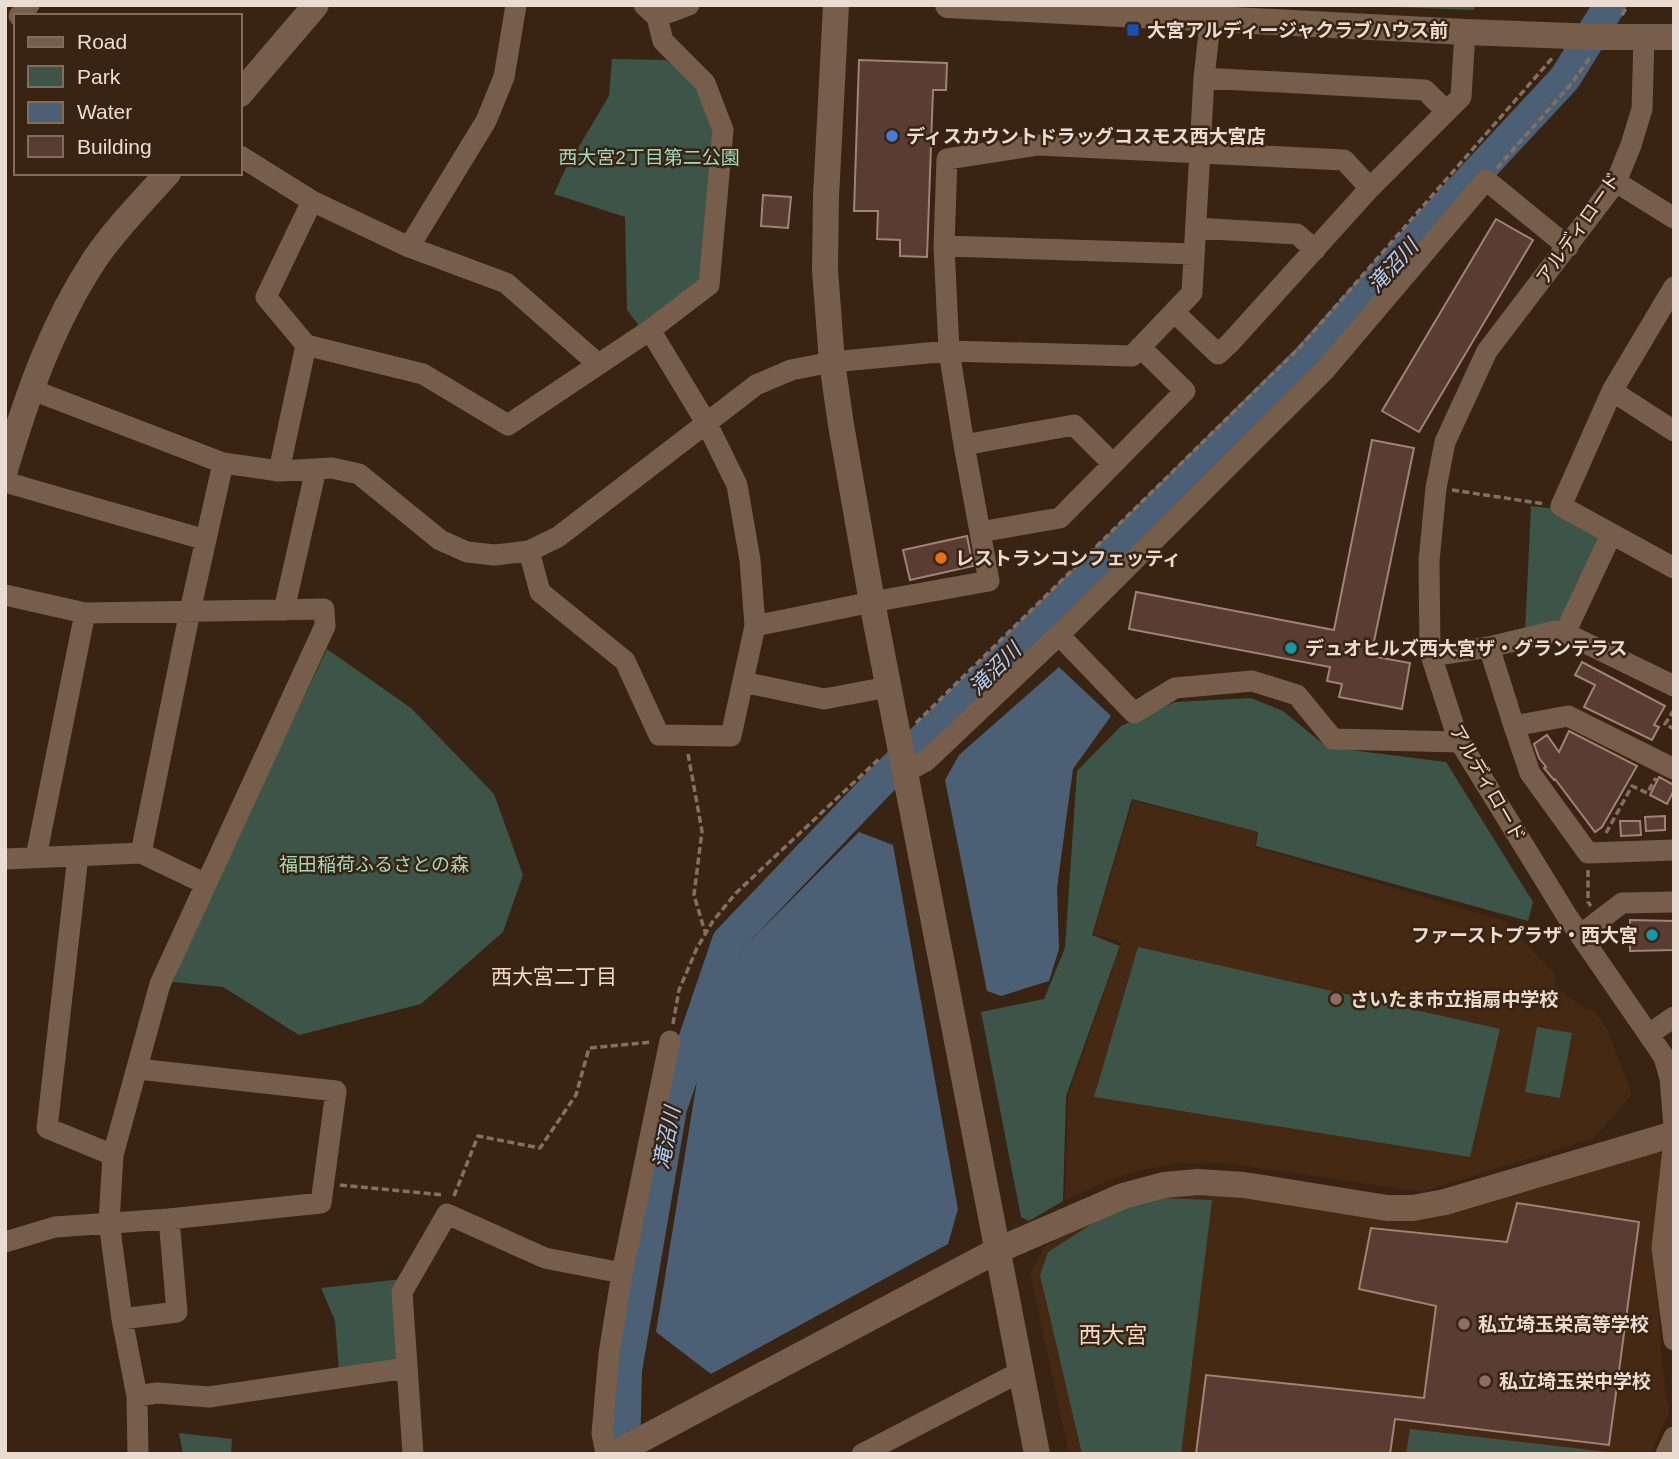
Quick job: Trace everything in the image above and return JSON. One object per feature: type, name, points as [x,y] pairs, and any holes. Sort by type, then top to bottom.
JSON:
[{"type":"street","points":[[242,92],[316,5]]},
{"type":"street","points":[[409,247],[486,121],[505,77],[516,5]]},
{"type":"street","points":[[312,201],[266,296],[306,345],[423,374],[508,425],[650,330],[709,285],[723,130],[705,83],[663,41],[651,11],[689,5]]},
{"type":"street","points":[[836,5],[825,270],[832,362],[872,602],[1037,1454]]},
{"type":"street","points":[[948,5],[1211,12],[1465,32],[1596,46],[1644,38],[1674,37]]},
{"type":"street","points":[[30,389],[223,463],[279,471],[332,468],[359,474],[440,540],[467,552],[495,555],[529,551],[558,537],[756,385],[790,370],[832,362],[949,351],[1132,356],[1192,293],[1204,78],[1211,12]]},
{"type":"street","points":[[1174,312],[1219,354],[1370,188],[1461,97],[1465,32]]},
{"type":"street","name":"アルディロード","points":[[1644,38],[1642,108],[1616,182],[1487,351],[1445,442],[1436,488],[1429,561],[1431,656],[1460,742],[1580,935],[1664,1057],[1670,1078],[1674,1127]]},
{"type":"street","points":[[1204,78],[1425,90],[1446,111]]},
{"type":"street","points":[[755,626],[989,581],[949,351],[944,246],[947,159],[1038,145],[1344,160],[1370,188]]},
{"type":"street","points":[[242,157],[312,201],[409,247],[506,283],[598,364]]},
{"type":"street","points":[[5,470],[30,389],[51,337],[72,298],[97,257],[166,175]]},
{"type":"street","points":[[902,758],[926,761],[1059,635],[1325,370],[1486,180],[1568,247]]},
{"type":"street","points":[[1616,182],[1674,218]]},
{"type":"street","points":[[1196,228],[1297,234],[1315,250]]},
{"type":"street","points":[[944,246],[1194,254]]},
{"type":"street","points":[[1674,287],[1612,391],[1561,506],[1674,568]]},
{"type":"street","points":[[529,551],[540,592],[625,661],[659,735],[731,736],[755,626],[750,560],[737,485],[707,424],[650,330]]},
{"type":"street","points":[[279,471],[306,345]]},
{"type":"street","points":[[980,533],[1060,518],[1185,391],[1140,347]]},
{"type":"street","points":[[1612,391],[1674,431]]},
{"type":"street","points":[[964,445],[1074,425],[1112,464]]},
{"type":"street","points":[[141,853],[223,463]]},
{"type":"street","points":[[284,610],[316,469]]},
{"type":"street","points":[[5,482],[206,540]]},
{"type":"street","points":[[1565,633],[1611,535]]},
{"type":"street","points":[[5,595],[85,612],[324,610],[325,626],[160,984],[113,1155],[109,1222],[136,1396],[138,1454]]},
{"type":"street","points":[[36,857],[85,612]]},
{"type":"street","points":[[1431,656],[1556,631],[1674,687]]},
{"type":"street","points":[[1059,635],[1134,713],[1175,688],[1252,681],[1297,695],[1333,739],[1460,742]]},
{"type":"street","points":[[1489,646],[1530,773],[1591,853],[1674,850]]},
{"type":"street","points":[[743,682],[824,699],[888,687]]},
{"type":"street","points":[[1514,726],[1569,716],[1669,766]]},
{"type":"street","points":[[5,859],[141,853],[206,884]]},
{"type":"street","points":[[78,856],[47,1128],[113,1155]]},
{"type":"street","points":[[1580,935],[1622,903],[1674,902]]},
{"type":"street","points":[[1649,1034],[1674,1017]]},
{"type":"street","points":[[606,1454],[602,1433],[608,1354],[670,1041]]},
{"type":"street","points":[[5,1242],[55,1227],[169,1219],[321,1203],[336,1091],[138,1069]]},
{"type":"street","points":[[614,1454],[644,1444],[996,1251],[1123,1196],[1164,1185],[1198,1182],[1244,1185],[1387,1208],[1413,1208],[1445,1202],[1674,1134]]},
{"type":"street","points":[[1674,1140],[1662,1248],[1674,1340]]},
{"type":"street","points":[[413,1454],[402,1292],[450,1205],[545,1258],[622,1273]]},
{"type":"street","points":[[122,1319],[177,1312],[169,1219]]},
{"type":"street","points":[[136,1396],[158,1393],[209,1398],[407,1368]]},
{"type":"street","points":[[862,1454],[1020,1372]]},
{"type":"street","points":[[1666,1454],[1674,1437]]},
{"type":"path","points":[[324,1183],[450,1205],[478,1136],[540,1148],[576,1095],[589,1048],[670,1041],[679,990],[697,948],[713,921],[736,893],[902,758],[1300,347],[1562,44]]},
{"type":"path","points":[[1486,180],[1572,83],[1596,46]]},
{"type":"path","points":[[1436,488],[1561,506]]},
{"type":"path","points":[[1674,710],[1665,724],[1674,729]]},
{"type":"path","points":[[684,735],[702,831],[694,895],[705,934]]},
{"type":"path","points":[[1601,919],[1588,902],[1591,853],[1633,786],[1647,793],[1669,766]]},
{"type":"shaded area","name":"さいたま市立指扇中学校","points":[[1133,801],[1257,832],[1255,847],[1505,921],[1554,973],[1556,988],[1586,1009],[1594,1011],[1606,1026],[1632,1095],[1594,1138],[1425,1191],[1223,1163],[1173,1164],[1137,1171],[1065,1200],[1068,1096],[1122,942],[1093,934]]},
{"type":"shaded area","points":[[1655,1150],[1667,1157],[1655,1248],[1662,1362],[1669,1412],[1651,1454],[1069,1454],[1030,1273],[1044,1247],[1106,1211],[1159,1195],[1216,1190],[1422,1220]]},
{"type":"green space","points":[[1340,5],[1475,5],[1474,10]]},
{"type":"green space","name":"西大宮2丁目第二公園","points":[[612,59],[666,60],[702,90],[718,131],[705,283],[640,327],[627,310],[625,217],[554,194],[609,96]]},
{"type":"green space","points":[[1531,506],[1556,509],[1599,532],[1601,542],[1567,619],[1525,632]]},
{"type":"green space","name":"福田稲荷ふるさとの森","points":[[327,649],[411,708],[494,794],[523,875],[503,932],[421,1004],[299,1035],[223,987],[173,982],[208,897]]},
{"type":"green space","points":[[1251,698],[1283,711],[1327,747],[1446,762],[1533,902],[1528,921],[1256,846],[1258,832],[1132,799],[1092,935],[1120,946],[1066,1096],[1063,1201],[1029,1221],[1021,1217],[981,1012],[1044,999],[1065,948],[1077,771],[1121,726],[1175,702]]},
{"type":"green space","points":[[1138,947],[1500,1029],[1470,1157],[1094,1097]]},
{"type":"green space","points":[[1537,1027],[1572,1033],[1560,1098],[1525,1092]]},
{"type":"green space","points":[[1161,1198],[1212,1200],[1181,1454],[1082,1454],[1040,1275],[1048,1252],[1109,1213]]},
{"type":"green space","points":[[402,1279],[399,1358],[394,1365],[339,1371],[335,1321],[321,1288]]},
{"type":"green space","points":[[1410,1429],[1616,1453],[1616,1454],[1406,1454]]},
{"type":"green space","points":[[179,1433],[232,1439],[231,1454],[183,1454]]},
{"type":"water","points":[[1059,667],[1111,716],[1073,769],[1057,888],[1059,949],[1049,981],[1001,996],[987,991],[945,780],[959,755]]},
{"type":"water","points":[[859,832],[893,845],[958,1209],[948,1244],[711,1374],[656,1332],[703,1044],[742,949]]},
{"type":"building","points":[[859,60],[947,63],[946,90],[933,90],[927,257],[900,256],[900,240],[877,239],[878,211],[854,211]]},
{"type":"building","points":[[763,195],[791,197],[788,228],[761,226]]},
{"type":"building","points":[[1496,219],[1533,240],[1419,432],[1382,411]]},
{"type":"building","points":[[1372,440],[1414,448],[1371,656],[1410,663],[1402,709],[1339,697],[1342,684],[1327,681],[1330,667],[1129,629],[1136,592],[1334,630]]},
{"type":"building","points":[[967,536],[973,566],[910,580],[903,550]]},
{"type":"building","points":[[1582,662],[1665,706],[1654,725],[1659,727],[1652,740],[1584,707],[1595,685],[1575,675]]},
{"type":"building","points":[[1569,731],[1637,766],[1602,827],[1595,832],[1544,768],[1546,767],[1534,744],[1547,735],[1559,752]]},
{"type":"building","points":[[1659,777],[1674,785],[1667,804],[1650,795]]},
{"type":"building","points":[[1665,816],[1665,830],[1646,831],[1645,817]]},
{"type":"building","points":[[1620,821],[1640,821],[1641,835],[1621,836]]},
{"type":"building","name":"ファーストプラザ・西大宮","points":[[1630,920],[1674,921],[1674,950],[1630,951]]},
{"type":"building","points":[[1517,1203],[1639,1222],[1609,1445],[1395,1419],[1390,1454],[1196,1454],[1206,1375],[1424,1398],[1436,1306],[1359,1289],[1371,1228],[1507,1242]]},
{"type":"waterway","name":"滝沼川","points":[[624,1454],[626,1370],[671,1108],[728,941],[881,781],[1307,360],[1565,78],[1610,5]]},
{"type":"place","name":"大宮アルディージャクラブハウス前","points":[[1133,30]]},
{"type":"place","name":"ディスカウントドラッグコスモス西大宮店","points":[[892,136]]},
{"type":"place","name":"レストランコンフェッティ","points":[[941,558]]},
{"type":"place","name":"デュオヒルズ西大宮ザ・グランテラス","points":[[1291,648]]},
{"type":"place","name":"ファーストプラザ・西大宮","points":[[1652,935]]},
{"type":"place","name":"さいたま市立指扇中学校","points":[[1336,999]]},
{"type":"place","name":"私立埼玉栄高等学校","points":[[1464,1324]]},
{"type":"place","name":"私立埼玉栄中学校","points":[[1485,1381]]},
{"type":"district","name":"西大宮二丁目","points":[[554,977]]},
{"type":"district","name":"西大宮","points":[[1113,1335]]}]
